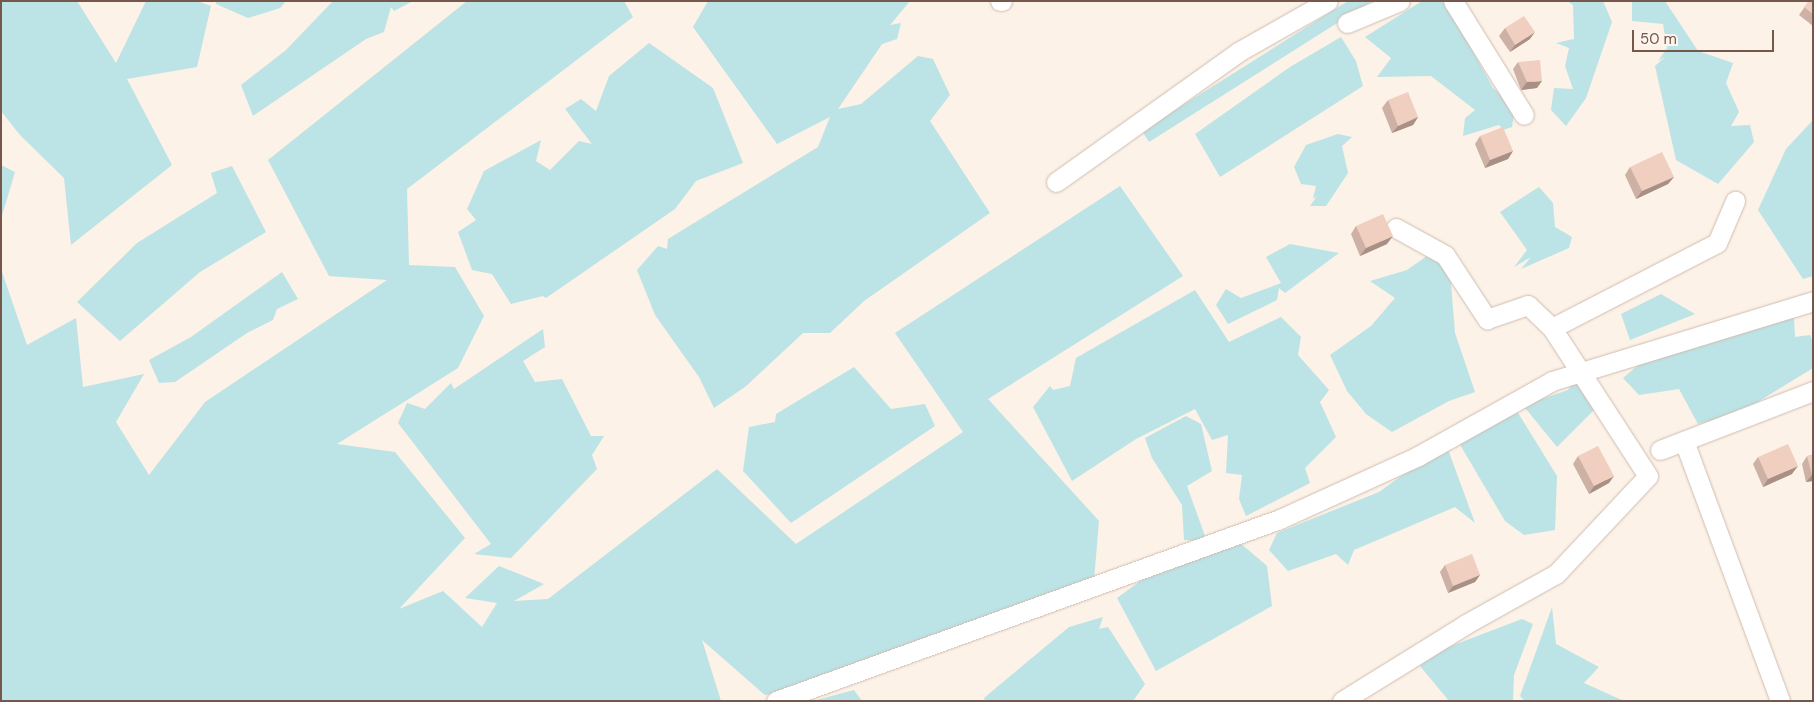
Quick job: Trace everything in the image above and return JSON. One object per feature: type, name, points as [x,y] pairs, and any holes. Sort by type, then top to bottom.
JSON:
[{"type":"street","points":[[1056,182],[1238,52],[1328,1]]},
{"type":"street","points":[[1347,23],[1400,1]]},
{"type":"street","points":[[1453,1],[1524,115]]},
{"type":"street","points":[[1552,328],[1717,243],[1735,201]]},
{"type":"street","points":[[1342,701],[1466,624],[1556,574],[1648,476],[1582,370],[1552,328],[1528,305],[1487,319],[1445,255],[1396,228]]},
{"type":"street","points":[[776,701],[1280,519],[1418,456],[1552,381],[1582,370],[1813,301]]},
{"type":"street","points":[[1660,450],[1813,391]]},
{"type":"street","points":[[1684,441],[1780,701]]},
{"type":"water","points":[[1,1],[77,1],[116,63],[146,1],[197,1],[211,6],[197,67],[127,79],[172,165],[71,245],[64,178],[20,135],[1,111]]},
{"type":"water","points":[[216,1],[286,1],[280,8],[248,18],[216,4]]},
{"type":"water","points":[[333,1],[413,1],[394,11],[391,7],[384,32],[366,39],[253,116],[241,85],[286,50]]},
{"type":"water","points":[[467,1],[624,1],[633,17],[407,189],[409,265],[455,267],[484,316],[458,368],[337,444],[395,452],[465,538],[399,609],[443,591],[482,627],[497,603],[465,598],[499,566],[544,584],[514,601],[548,599],[717,469],[796,544],[963,432],[895,333],[1120,186],[1183,276],[988,399],[1099,521],[1094,580],[805,687],[765,695],[702,640],[721,701],[1,701],[1,269],[27,345],[76,318],[83,387],[144,374],[116,422],[149,475],[205,402],[387,280],[329,276],[268,160]]},
{"type":"water","points":[[708,1],[910,1],[890,25],[901,23],[897,39],[882,44],[838,109],[861,104],[918,56],[933,59],[950,95],[930,121],[990,213],[864,301],[830,333],[803,333],[745,387],[714,408],[699,377],[655,315],[637,270],[658,246],[667,249],[668,239],[818,147],[830,117],[777,144],[693,27]]},
{"type":"water","points":[[1348,1],[1372,1],[1149,142],[1142,131]]},
{"type":"water","points":[[1422,1],[1445,1],[1493,88],[1515,107],[1512,127],[1503,130],[1499,125],[1463,136],[1465,118],[1475,110],[1431,76],[1377,77],[1391,58],[1365,37]]},
{"type":"water","points":[[1567,1],[1603,1],[1612,22],[1586,98],[1566,126],[1551,110],[1554,88],[1573,89],[1565,66],[1569,48],[1556,43],[1574,39],[1573,5]]},
{"type":"water","points":[[1632,1],[1665,1],[1698,51],[1733,63],[1726,83],[1739,112],[1731,126],[1750,125],[1754,142],[1718,184],[1676,160],[1655,66],[1665,57],[1658,61],[1667,48],[1663,24],[1632,21]]},
{"type":"water","points":[[1341,37],[1356,61],[1363,86],[1220,177],[1195,134],[1290,67]]},
{"type":"water","points":[[649,43],[713,88],[743,163],[696,181],[675,209],[546,298],[543,296],[511,304],[492,274],[472,270],[458,232],[476,220],[467,209],[484,171],[541,140],[536,161],[550,170],[579,141],[592,144],[565,109],[581,99],[596,111],[609,76]]},
{"type":"water","points":[[1813,120],[1813,276],[1803,279],[1758,210],[1786,149]]},
{"type":"water","points":[[1338,134],[1352,137],[1342,146],[1348,173],[1326,206],[1310,206],[1317,196],[1313,199],[1316,186],[1301,184],[1294,167],[1306,145]]},
{"type":"water","points":[[1,165],[15,172],[1,219]]},
{"type":"water","points":[[232,166],[266,232],[200,272],[120,341],[77,302],[137,243],[217,193],[211,173]]},
{"type":"water","points":[[1539,187],[1553,203],[1555,227],[1572,237],[1569,248],[1521,269],[1531,257],[1514,267],[1527,250],[1500,212]]},
{"type":"water","points":[[1290,244],[1339,253],[1285,293],[1279,288],[1277,300],[1228,324],[1216,305],[1226,289],[1241,298],[1281,283],[1266,257]]},
{"type":"water","points":[[1434,251],[1451,283],[1455,333],[1475,392],[1449,401],[1392,432],[1366,414],[1347,391],[1330,355],[1371,326],[1395,298],[1370,281],[1407,270]]},
{"type":"water","points":[[282,272],[298,299],[277,309],[273,320],[247,333],[175,382],[159,383],[149,360],[191,337]]},
{"type":"water","points":[[1195,290],[1229,342],[1281,317],[1301,337],[1298,355],[1329,390],[1320,402],[1336,437],[1305,468],[1310,483],[1246,516],[1239,499],[1242,475],[1226,473],[1228,435],[1212,440],[1195,409],[1136,439],[1072,481],[1033,407],[1050,386],[1053,390],[1070,386],[1076,358]]},
{"type":"water","points":[[1661,294],[1695,314],[1630,340],[1621,314]]},
{"type":"water","points":[[1794,318],[1795,337],[1810,335],[1813,342],[1813,368],[1738,414],[1698,424],[1679,389],[1639,395],[1623,378],[1656,350]]},
{"type":"water","points":[[543,329],[545,347],[523,361],[535,382],[562,379],[591,436],[604,436],[592,455],[597,469],[511,558],[474,554],[491,544],[398,423],[407,403],[425,409],[451,383],[454,389]]},
{"type":"water","points":[[854,367],[891,409],[925,404],[935,426],[791,523],[743,471],[749,427],[775,422],[776,414]]},
{"type":"water","points":[[1575,379],[1595,409],[1557,447],[1526,409],[1515,408],[1568,390]]},
{"type":"water","points":[[1517,411],[1557,476],[1555,530],[1524,535],[1505,521],[1459,443]]},
{"type":"water","points":[[1186,416],[1201,424],[1212,471],[1187,486],[1205,536],[1200,541],[1184,540],[1182,505],[1152,458],[1145,438]]},
{"type":"water","points":[[1446,444],[1475,523],[1455,507],[1354,550],[1348,565],[1336,554],[1288,571],[1269,550],[1277,533],[1379,492]]},
{"type":"water","points":[[1239,542],[1267,566],[1272,606],[1156,671],[1117,598],[1150,574]]},
{"type":"water","points":[[1552,607],[1556,644],[1599,667],[1584,683],[1624,701],[1525,701],[1520,696]]},
{"type":"water","points":[[1103,617],[1099,629],[1108,627],[1145,684],[1133,701],[985,701],[984,698],[1069,627]]},
{"type":"water","points":[[1522,619],[1533,624],[1514,675],[1513,701],[1449,701],[1420,666],[1430,654]]},
{"type":"water","points":[[854,690],[862,701],[813,701]]},
{"type":"building","points":[[1809,1],[1813,1],[1813,14],[1804,7]]},
{"type":"building","points":[[1524,16],[1535,32],[1515,45],[1505,28]]},
{"type":"building","points":[[1540,60],[1542,81],[1527,82],[1518,62]]},
{"type":"building","points":[[1408,92],[1418,117],[1398,126],[1388,100]]},
{"type":"building","points":[[1503,127],[1513,151],[1490,160],[1480,136]]},
{"type":"building","points":[[1662,152],[1674,177],[1642,191],[1630,167]]},
{"type":"building","points":[[1383,214],[1393,236],[1366,248],[1356,226]]},
{"type":"building","points":[[1788,444],[1798,466],[1768,479],[1758,457]]},
{"type":"building","points":[[1598,446],[1614,476],[1594,486],[1578,456]]},
{"type":"building","points":[[1813,455],[1813,475],[1812,475],[1807,456]]},
{"type":"building","points":[[1472,554],[1480,575],[1453,586],[1445,565]]}]
